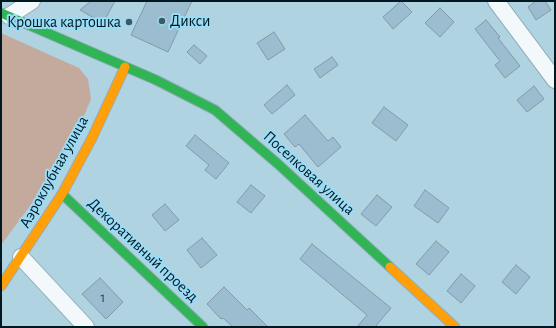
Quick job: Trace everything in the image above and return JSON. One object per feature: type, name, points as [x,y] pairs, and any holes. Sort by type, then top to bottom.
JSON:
[{"type":"main road","name":"Поселковая улица","points":[[5,14],[193,98],[215,110],[278,164],[455,327]]},
{"type":"main road","name":"Аэроклубная улица","points":[[1,286],[62,194],[92,138],[125,68]]},
{"type":"main road","name":"Декоративный проезд","points":[[62,194],[203,327]]},
{"type":"street","points":[[5,14],[32,1]]},
{"type":"street","points":[[496,1],[555,80]]},
{"type":"street","points":[[21,257],[86,327]]},
{"type":"shaded area","points":[[1,33],[79,68],[88,79],[91,99],[79,128],[30,206],[1,245]]},
{"type":"building","points":[[91,1],[115,1],[103,23],[80,10]]},
{"type":"building","points":[[147,1],[192,1],[168,52],[131,35]]},
{"type":"building","points":[[401,1],[412,12],[393,29],[383,17]]},
{"type":"building","points":[[536,1],[545,1],[551,10],[536,20],[528,7]]},
{"type":"building","points":[[440,8],[454,22],[440,37],[425,23]]},
{"type":"building","points":[[486,20],[520,66],[505,78],[495,65],[500,61],[475,29]]},
{"type":"building","points":[[274,32],[285,49],[268,60],[257,43]]},
{"type":"building","points":[[194,45],[207,56],[200,64],[187,52]]},
{"type":"building","points":[[332,57],[338,65],[320,78],[314,69]]},
{"type":"building","points":[[287,85],[295,95],[272,114],[264,105]]},
{"type":"building","points":[[534,86],[544,99],[527,112],[517,100]]},
{"type":"building","points":[[384,107],[408,125],[396,141],[372,123]]},
{"type":"building","points":[[305,115],[328,141],[333,137],[341,147],[318,167],[299,144],[295,147],[284,134]]},
{"type":"building","points":[[195,135],[229,163],[216,179],[205,170],[209,165],[186,146]]},
{"type":"building","points":[[251,185],[265,196],[251,213],[237,202]]},
{"type":"building","points":[[425,190],[449,208],[438,223],[414,206]]},
{"type":"building","points":[[377,195],[392,207],[376,226],[361,214]]},
{"type":"building","points":[[165,204],[179,220],[165,231],[152,215]]},
{"type":"building","points":[[202,238],[217,255],[201,268],[187,250]]},
{"type":"building","points":[[436,241],[449,252],[429,275],[416,264]]},
{"type":"building","points":[[312,244],[391,308],[375,327],[357,327],[367,315],[300,259]]},
{"type":"building","points":[[516,265],[530,277],[516,294],[502,282]]},
{"type":"building","points":[[461,274],[475,286],[461,303],[447,291]]},
{"type":"building","points":[[100,278],[123,302],[106,319],[82,294]]},
{"type":"building","points":[[224,287],[247,310],[249,308],[268,327],[233,327],[223,318],[221,319],[207,304]]},
{"type":"traffic: fast","points":[[1,13],[156,80],[215,110],[278,164],[390,267]]},
{"type":"traffic: fast","points":[[62,194],[203,327]]},
{"type":"traffic: slow","points":[[1,286],[62,194],[92,138],[125,67]]},
{"type":"traffic: slow","points":[[390,267],[455,327]]},
{"type":"place","name":"Дикси","points":[[162,21]]},
{"type":"place","name":"Крошка картошка","points":[[129,22]]}]
